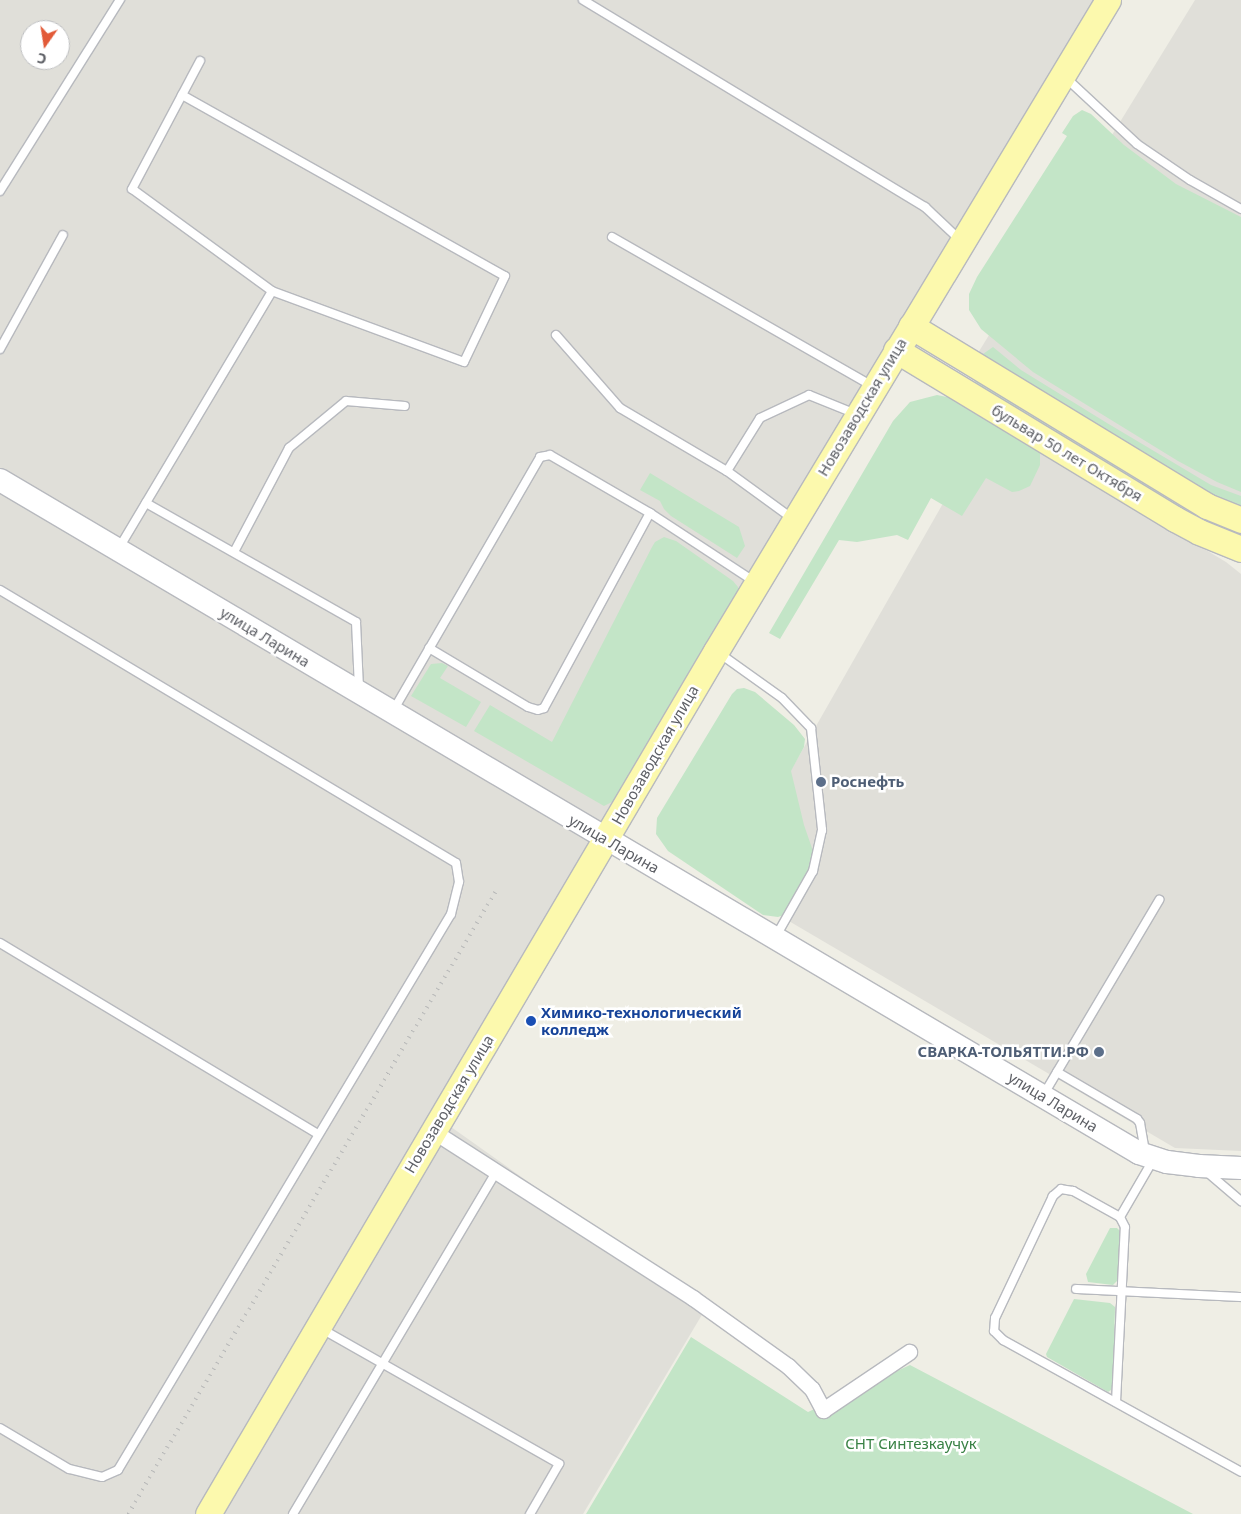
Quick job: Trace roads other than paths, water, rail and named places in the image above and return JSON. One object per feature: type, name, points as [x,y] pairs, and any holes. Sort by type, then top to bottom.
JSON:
[{"type":"main road","name":"Новозаводская улица","points":[[208,1514],[716,651],[1108,0]]},
{"type":"main road","name":"бульвар 50 лет Октября","points":[[911,326],[1207,506],[1241,520]]},
{"type":"main road","name":"бульвар 50 лет Октября","points":[[896,350],[1176,519],[1199,532],[1241,549]]},
{"type":"main road","points":[[965,391],[961,376],[971,368],[981,369]]},
{"type":"main road","name":"улица Ларина","points":[[0,480],[606,840],[1150,1157],[1199,1166],[1241,1168]]},
{"type":"street","points":[[433,1130],[693,1298],[788,1366],[812,1388],[823,1410],[909,1352]]},
{"type":"lane","points":[[0,191],[120,0]]},
{"type":"lane","points":[[583,0],[925,207],[963,242]]},
{"type":"lane","points":[[182,95],[505,276],[464,362],[272,291],[132,188],[200,61]]},
{"type":"lane","points":[[1063,76],[1137,144],[1190,180],[1241,209]]},
{"type":"lane","points":[[0,349],[63,235]]},
{"type":"lane","points":[[612,236],[874,387]]},
{"type":"lane","points":[[118,550],[272,291]]},
{"type":"lane","points":[[556,334],[620,408],[727,471],[794,520]]},
{"type":"lane","points":[[727,471],[760,418],[809,395],[858,414]]},
{"type":"lane","points":[[234,552],[289,448],[346,401],[405,406]]},
{"type":"lane","points":[[392,712],[543,455],[550,455],[650,513],[756,584]]},
{"type":"lane","points":[[146,503],[356,622],[359,693]]},
{"type":"lane","points":[[429,648],[528,707],[538,710],[544,708],[650,513]]},
{"type":"lane","points":[[0,590],[456,863],[459,882],[451,914],[118,1470],[102,1477],[69,1469],[0,1428]]},
{"type":"lane","points":[[716,651],[782,698],[811,728],[822,830],[813,871],[775,938]]},
{"type":"lane","points":[[1043,1096],[1159,900]]},
{"type":"lane","points":[[0,943],[318,1134]]},
{"type":"lane","points":[[1057,1072],[1140,1123],[1150,1157],[1120,1217]]},
{"type":"lane","points":[[1199,1166],[1241,1201]]},
{"type":"lane","points":[[293,1514],[497,1171]]},
{"type":"lane","points":[[1116,1402],[1126,1232],[1120,1217],[1073,1191],[1066,1189],[1057,1190],[995,1318],[994,1331],[1003,1340],[1241,1472]]},
{"type":"lane","points":[[1076,1288],[1241,1297]]},
{"type":"lane","points":[[318,1327],[559,1464],[530,1514]]},
{"type":"railway","points":[[128,1514],[498,887]]},
{"type":"place","name":"Роснефть","points":[[821,782]]},
{"type":"place","name":"Химико-технологический колледж","points":[[531,1021]]},
{"type":"place","name":"СВАРКА-ТОЛЬЯТТИ.РФ","points":[[1099,1052]]},
{"type":"park label","name":"СНТ Синтезкаучук","points":[[911,1444]]}]
